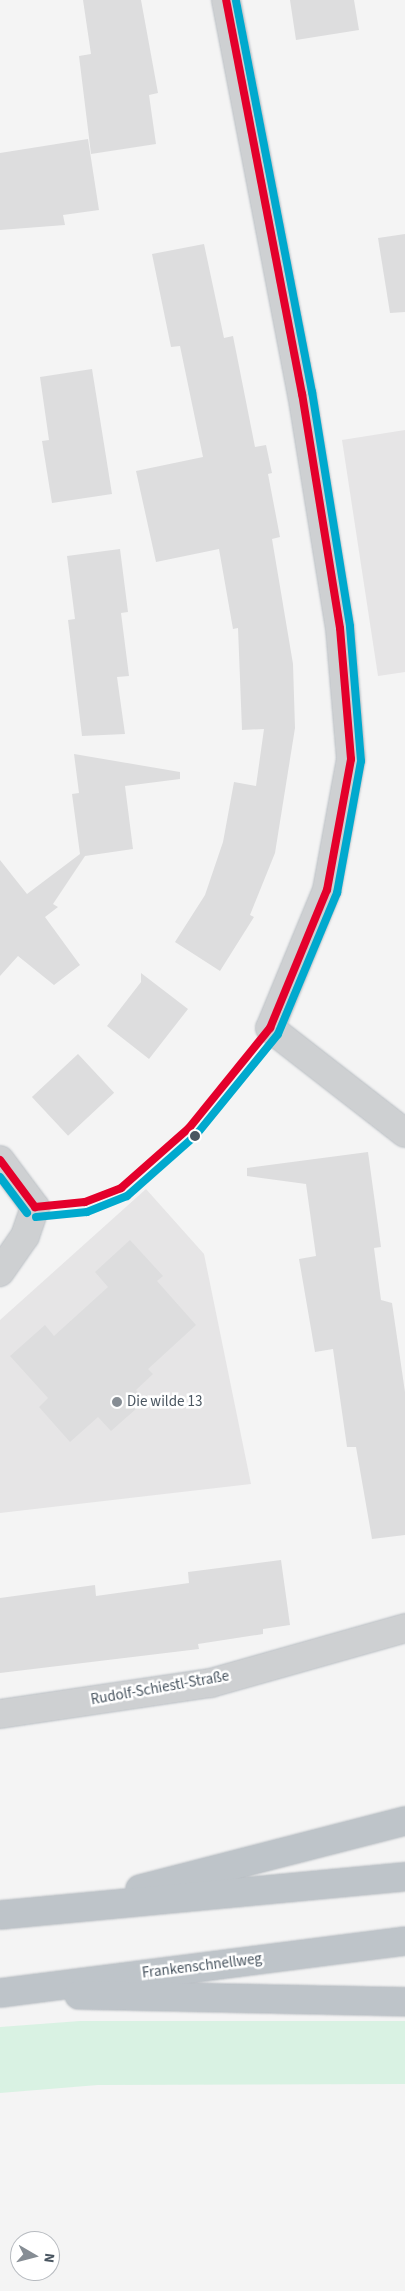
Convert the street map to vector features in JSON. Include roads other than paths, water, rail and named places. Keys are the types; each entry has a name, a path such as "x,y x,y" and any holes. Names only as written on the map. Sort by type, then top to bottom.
{"highway":[{"path":"78,1905 405,1821"},
{"path":"0,1915 78,1905 405,1877"},
{"name":"Frankenschnellweg","path":"0,1993 405,1941"},
{"path":"0,1993 405,2002"}],"street":[{"path":"226,0 304,403 340,628 351,760 327,890 270,1028 405,1133"},
{"path":"0,1160 36,1207 25,1236 0,1272"},
{"name":"Rudolf-Schiestl-Straße","path":"0,1714 210,1683 405,1628"}],"place":[{"name":"Die wilde 13","path":"117,1402"}]}
